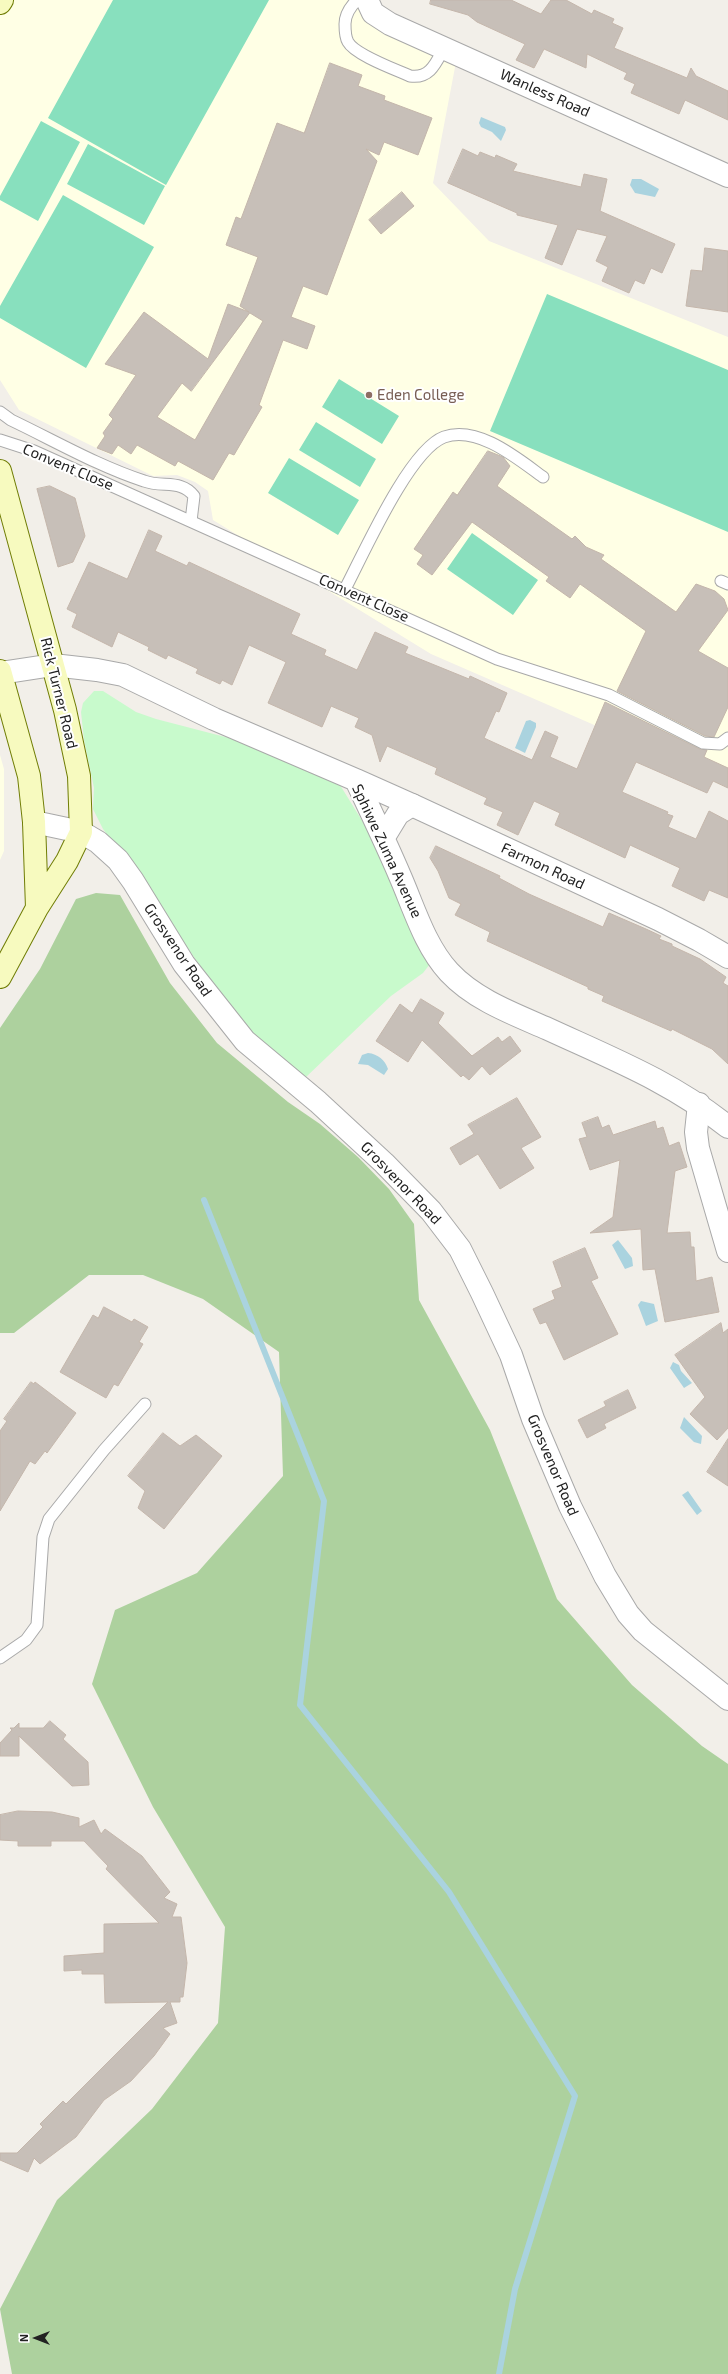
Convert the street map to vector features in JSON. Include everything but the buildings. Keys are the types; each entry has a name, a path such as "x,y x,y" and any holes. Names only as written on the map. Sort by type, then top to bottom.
{"main road":[{"name":"Rick Turner Road","path":"0,471 65,710 79,776 81,832 67,861 37,908 0,977"},
{"path":"0,672 29,776 34,822 37,908"}],"street":[{"name":"Wanless Road","path":"364,1 380,19 728,176"},
{"name":"Sphiwe Zuma Avenue","path":"0,672 53,665 97,670 123,675 214,719 356,780 384,837 432,950 449,972 463,985 485,1000 660,1080 699,1104 728,1127"},
{"name":"Farmon Road","path":"356,780 658,919 699,940 728,958"},
{"path":"384,837 398,814 412,805"},
{"name":"Grosvenor Road","path":"34,822 81,832 98,842 118,860 133,881 184,964 245,1041 318,1102 384,1163 431,1211 460,1249 511,1355 533,1419 570,1506 605,1576 628,1614 643,1631 728,1699"},
{"path":"699,1104 696,1132 698,1148 728,1251"}],"lane":[{"path":"364,1 348,10 345,19 345,33 348,43 359,52 410,76 418,77 426,75 432,70 444,48"},
{"path":"0,412 11,420 128,476 148,483 179,484 188,489 194,496 191,521"},
{"path":"345,589 408,472 426,451 444,437 462,435 488,441 512,454 543,477"},
{"name":"Convent Close","path":"0,440 34,451 345,589 497,659 609,695 703,743 720,744 728,738"},
{"path":"0,1658 26,1640 37,1625 43,1537 49,1519 104,1450 145,1404"}],"shaded area":[{"name":"Eden College","path":"5,0 365,0 456,62 433,183 489,241 728,337 728,781 725,787 592,724 431,654 213,520 208,491 195,482 177,475 153,476 19,410 0,380 0,10"},
{"path":"0,755 4,769 4,851 0,860"}],"green space":[{"path":"113,0 269,0 166,185 48,118"},
{"path":"41,121 80,142 38,221 0,200 0,196"},
{"path":"88,144 165,186 144,225 67,184"},
{"path":"63,195 154,247 86,368 0,318 0,306"},
{"path":"547,294 728,370 728,532 490,431"},
{"path":"339,379 399,416 382,444 322,407"},
{"path":"316,422 376,459 360,487 299,450"},
{"path":"289,458 359,500 338,535 268,493"},
{"path":"472,533 538,580 513,615 447,569"},
{"path":"94,691 103,691 136,712 156,719 233,739 340,785 379,848 409,926 430,964 423,973 391,996 306,1077 261,1042 231,1012 158,904 103,829 93,809 94,788 84,740 81,712 83,703"},
{"path":"96,893 120,895 170,983 217,1043 288,1102 320,1124 358,1157 389,1189 414,1224 419,1300 490,1430 557,1599 632,1685 702,1746 728,1764 728,2374 12,2374 0,2309 57,2200 152,2109 218,2023 225,1927 153,1807 92,1684 115,1610 197,1573 283,1476 279,1352 203,1299 143,1275 89,1275 14,1333 0,1333 0,1028 40,969 76,899"}],"water":[{"path":"481,117 505,127 506,130 501,141 492,132 481,127 479,123"},
{"path":"632,179 641,179 659,189 655,197 635,193 630,185"},
{"path":"530,720 536,723 536,727 525,753 515,748 526,721"},
{"path":"368,1053 378,1056 385,1063 388,1069 384,1075 368,1065 358,1064 362,1055"},
{"path":"618,1240 632,1258 633,1266 625,1269 612,1245"},
{"path":"641,1301 654,1304 658,1321 646,1326 638,1305"},
{"path":"673,1362 679,1365 681,1371 692,1383 684,1388 670,1368"},
{"path":"684,1417 702,1436 701,1444 694,1442 680,1428"},
{"path":"688,1491 702,1511 697,1515 682,1495"}],"waterway":[{"path":"204,1200 324,1501 300,1705 449,1892 575,2096 515,2289 499,2374"}],"place":[{"name":"Eden College","path":"369,395"}]}
